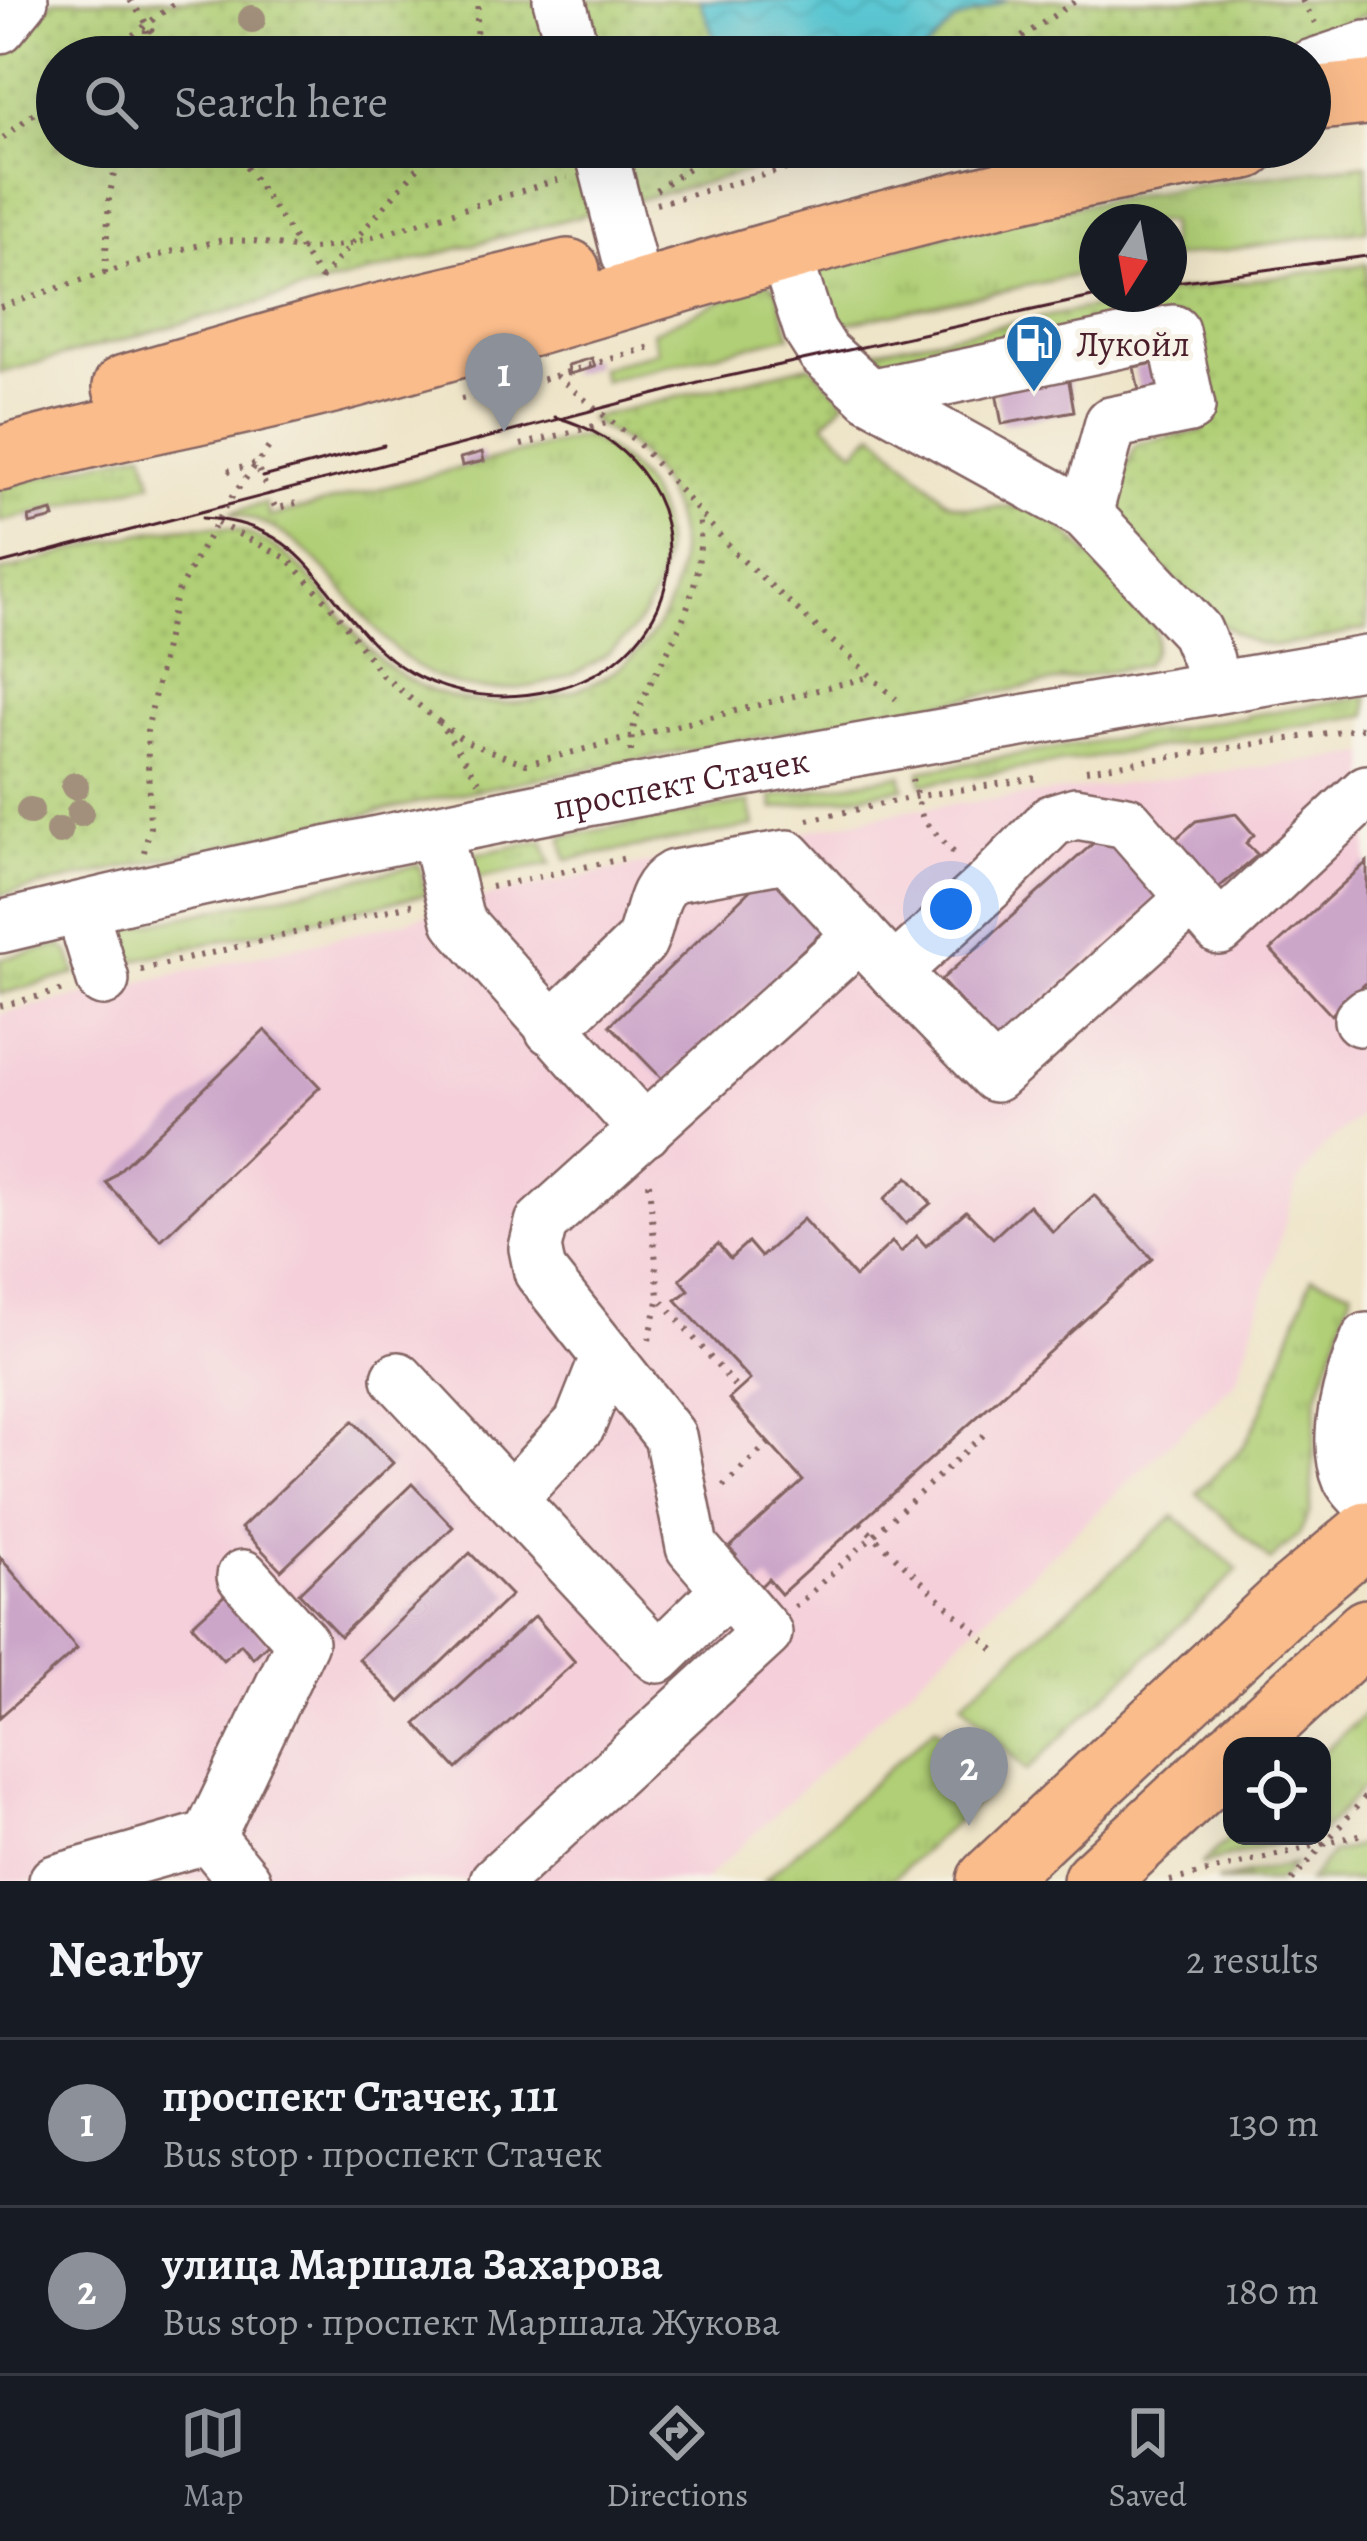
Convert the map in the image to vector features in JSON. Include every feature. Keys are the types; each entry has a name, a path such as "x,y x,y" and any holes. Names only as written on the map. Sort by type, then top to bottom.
{"main road":[{"path":"1331,97 1367,94"},
{"path":"1331,136 1367,133"},
{"path":"0,421 336,326 633,225 759,218 961,168"},
{"path":"0,459 351,376 1016,189 1131,168"},
{"path":"989,1881 1292,1597 1367,1534"},
{"path":"1251,1737 1367,1630"},
{"path":"1095,1881 1223,1762"}],"street":[{"path":"0,26 22,0"},
{"path":"559,0 569,36"},
{"path":"1331,59 1367,47"},
{"path":"607,168 633,225"},
{"path":"790,249 792,274 813,338 870,395 1086,514 1196,631 1213,688"},
{"path":"870,395 1173,332 1189,407 1112,423"},
{"path":"1086,514 1112,423 1097,348"},
{"name":"проспект Стачек","path":"0,927 676,782 1367,662"},
{"path":"894,972 1053,820 1076,813 1103,814 1127,822 1220,929 1367,791"},
{"path":"436,832 451,928 645,1131"},
{"path":"551,1028 640,942 663,882 674,876 787,856 995,1076 1192,899"},
{"path":"81,908 103,980"},
{"path":"496,1881 766,1634 692,1547 670,1436 539,1272 535,1248 542,1223 860,934"},
{"path":"1367,1339 1354,1371 1342,1426 1348,1478 1367,1501"},
{"path":"511,1498 580,1424 607,1357"},
{"path":"398,1378 658,1658 727,1590"},
{"path":"56,1881 208,1837 302,1642 244,1576"},
{"path":"208,1837 245,1881"}],"path":[{"path":"130,0 155,36"},
{"path":"130,36 179,0"},
{"path":"476,36 478,0"},
{"path":"1023,36 1077,0"},
{"path":"146,23 146,36"},
{"path":"3,138 36,112"},
{"path":"105,273 115,168"},
{"path":"248,168 305,250 328,296"},
{"path":"321,279 417,168"},
{"path":"0,307 166,253 223,241 305,250 350,244 568,168"},
{"path":"633,225 693,168"},
{"path":"633,225 804,168"},
{"path":"556,376 638,443 736,554 897,700"},
{"path":"521,445 610,422"},
{"path":"143,854 150,827 147,731 176,595 217,523 274,440"},
{"path":"228,472 256,464"},
{"path":"256,464 275,508 296,502"},
{"path":"631,755 630,736 693,587 700,558 698,512"},
{"path":"217,523 288,559 331,606 382,675 439,722 466,742 526,764 869,676"},
{"path":"439,722 483,786"},
{"path":"911,776 923,820"},
{"path":"645,1131 659,1297 739,1390"},
{"path":"766,1634 989,1430"},
{"path":"747,1463 769,1443"},
{"path":"860,1523 999,1654"},
{"path":"1292,1881 1367,1796"},
{"path":"1170,1881 1367,1833"}],"shaded area":[{"path":"1367,754 1367,1110 1323,1147 1297,1184 1237,1380 704,1881 0,1881 0,1014 391,925 502,893 908,810"}],"green space":[{"path":"53,0 539,0 549,36 36,36 36,168 586,168 597,211 0,373 0,51"},
{"path":"572,0 1367,0 1367,14 1311,36 581,36"},
{"path":"1367,164 1367,230 1187,255 1187,204 1088,204"},
{"path":"618,168 763,168 628,202"},
{"path":"1079,206 1079,275 829,327 814,278 818,267 1013,217"},
{"path":"1367,264 1367,629 1275,645 1247,640 1205,610 1111,513 1134,448 1203,431 1182,317 880,371 855,354 1079,310 1187,312 1187,289"},
{"path":"766,281 776,288 790,336 603,381 600,368 658,351 652,332"},
{"path":"810,365 845,401 824,423 855,451 874,432 947,501 970,507 1027,507 1058,524 1128,590 1151,619 1154,650 1144,665 476,790 0,895 0,572 147,532 205,526 231,529 272,545 289,558 360,639 410,680 468,701 499,704 562,695 609,674 637,652 668,607 678,572 675,518 661,484 639,454 589,418"},
{"path":"584,436 626,464 652,498 663,535 661,574 646,611 620,643 584,669 538,685 480,689 435,677 400,653 311,556 275,529 230,513 265,503 270,517"},
{"path":"144,451 152,483 0,522 0,487"},
{"path":"1367,696 1367,715 922,784 920,771"},
{"path":"901,775 904,788 774,809 772,797"},
{"path":"749,802 754,826 566,860 562,837"},
{"path":"543,841 551,864 466,880 461,857"},
{"path":"419,865 426,894 117,964 112,940 117,931"},
{"path":"61,945 76,974 0,994 0,959"},
{"path":"1312,1277 1352,1290 1317,1398 1310,1512 1299,1534 1271,1561 1197,1493 1244,1446 1263,1409"},
{"path":"1174,1516 1238,1570 1026,1771 962,1702"},
{"path":"1367,1712 1367,1783 1331,1822 1331,1745"},
{"path":"935,1727 993,1788 890,1881 764,1881"},
{"path":"1367,1843 1367,1881 1308,1881 1332,1853"},
{"path":"1223,1844 1272,1845 1201,1864"},
{"path":"1294,1864 1279,1881 1216,1881"}],"water":[{"path":"700,0 1007,0 954,22 940,36 713,36"}],"building":[{"path":"592,358 595,367 570,374 568,365"},
{"path":"1155,363 1161,392 1140,396 1134,367"},
{"name":"Лукойл","path":"1066,364 1074,411 1002,424 993,377"},
{"path":"482,452 484,461 462,466 460,458"},
{"path":"52,511 54,518 30,524 29,517"},
{"path":"1236,814 1254,835 1246,843 1258,855 1216,890 1170,844 1196,821"},
{"path":"1109,829 1165,891 997,1042 941,980"},
{"path":"1367,862 1367,982 1331,1015 1271,950"},
{"path":"769,872 825,929 665,1082 610,1025"},
{"path":"265,1030 320,1087 161,1240 106,1183"},
{"path":"908,1177 931,1203 906,1224 884,1199"},
{"path":"1094,1195 1152,1259 781,1594 768,1579 759,1588 732,1559 736,1555 729,1548 803,1481 729,1399 750,1380 676,1300 689,1290 680,1279 718,1244 730,1258 748,1242 761,1257 803,1219 855,1277 892,1242 901,1252 917,1236 926,1246 966,1211 993,1238 1029,1205 1053,1232"},
{"path":"353,1421 393,1463 281,1570 241,1528"},
{"path":"412,1484 453,1527 340,1636 299,1593"},
{"path":"470,1553 511,1595 400,1702 359,1659"},
{"path":"0,1557 77,1649 0,1717"},
{"path":"226,1594 269,1643 253,1658 241,1644 223,1660 192,1625"},
{"path":"535,1616 575,1662 457,1769 416,1724"}],"tram line":[{"path":"1187,281 1367,256"},
{"path":"0,564 706,381 1079,300"},
{"path":"202,518 235,522 284,544 372,642 412,673 481,695 556,689 606,667 641,635 662,595 669,553 662,510 640,471 605,438 555,417"},
{"path":"263,477 384,445"}],"place":[{"name":"Лукойл","path":"1034,394"},
{"name":"проспект Стачек, 111","path":"504,432"},
{"name":"улица Маршала Захарова","path":"969,1826"}]}
